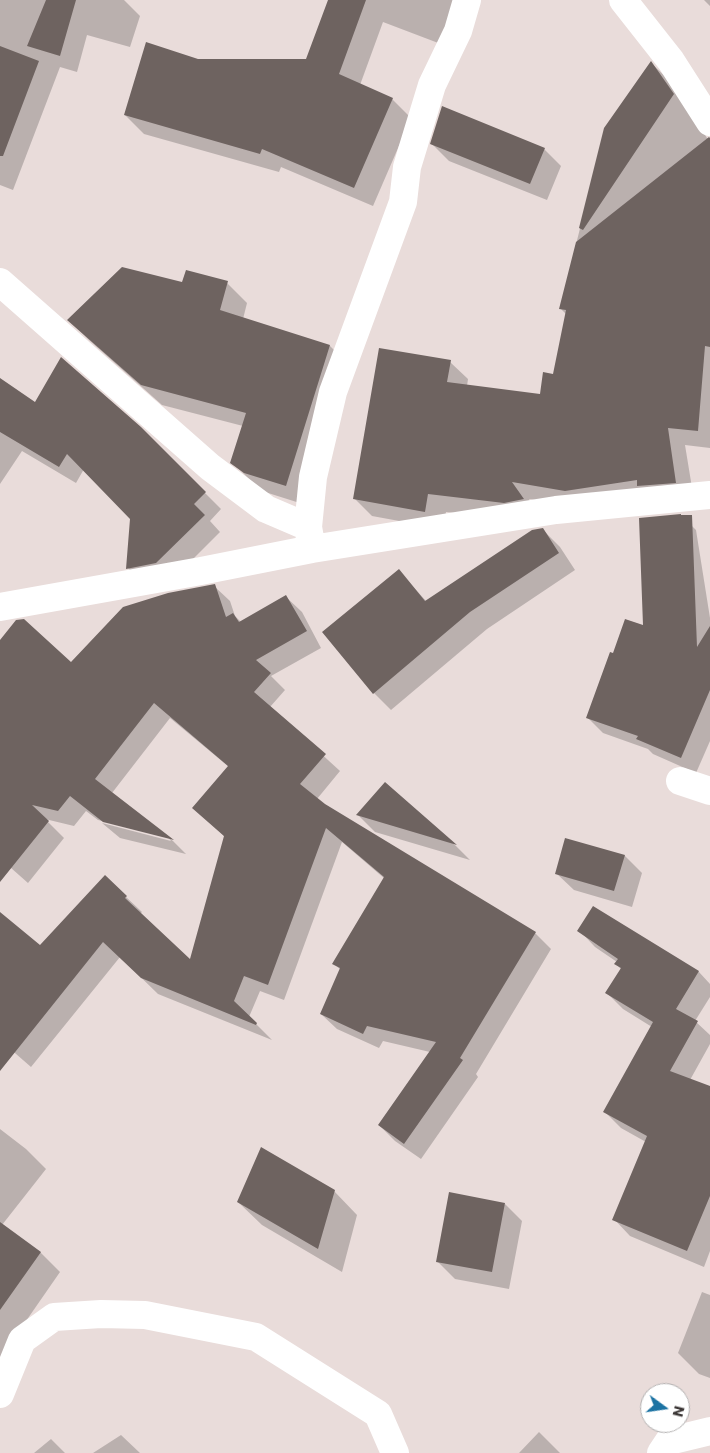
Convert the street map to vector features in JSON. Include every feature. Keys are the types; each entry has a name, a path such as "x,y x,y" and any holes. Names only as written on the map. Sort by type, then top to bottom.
{"street":[{"path":"310,538 313,477 333,392 403,202 408,167 432,85 458,31 467,0"},
{"path":"623,0 671,61 710,122"},
{"path":"0,282 210,467 266,509 310,538"},
{"path":"0,606 201,571 310,538 556,510 710,495"},
{"path":"680,781 710,792"},
{"path":"0,1394 22,1340 54,1317 102,1314 145,1315 256,1336 378,1414 396,1453"},
{"path":"660,1453 669,1441 710,1431"}],"building":[{"path":"46,0 76,0 60,56 27,46"},
{"path":"328,0 366,0 339,74 393,98 354,188 262,149 260,154 124,115 146,42 198,59 306,59"},
{"path":"0,46 39,61 3,156 0,156"},
{"path":"651,61 674,94 583,230 579,228 604,128"},
{"path":"442,106 545,148 530,184 430,144"},
{"path":"709,137 710,347 705,346 698,431 668,428 676,483 637,486 637,480 565,491 512,482 524,499 504,503 428,494 425,512 353,499 379,348 451,360 447,382 540,394 543,372 553,374 566,310 559,309 576,242"},
{"path":"122,267 182,282 186,270 228,281 220,310 330,345 286,486 244,473 230,463 246,413 141,385 67,320"},
{"path":"61,357 141,427 206,492 194,504 205,515 156,563 126,569 130,519 67,454 59,467 0,432 0,378 35,402"},
{"path":"681,514 692,515 697,647 710,626 710,690 681,758 636,739 638,736 586,718 610,652 613,653 625,619 643,625 639,518"},
{"path":"543,528 559,553 470,612 373,694 322,632 399,569 425,601 532,530"},
{"path":"215,584 226,617 233,613 239,622 286,595 307,631 256,660 271,673 254,692 326,754 300,784 325,804 536,932 460,1058 463,1060 404,1144 378,1125 436,1042 367,1026 363,1034 320,1014 340,968 332,964 384,877 326,828 268,985 244,976 234,1001 257,1023 256,1025 141,978 103,942 0,1071 0,912 40,945 105,875 127,896 125,898 190,959 224,836 192,808 228,766 154,703 95,779 174,840 103,822 70,796 58,811 32,805 49,821 0,882 0,640 16,620 24,619 71,662 123,607 168,593"},
{"path":"385,782 457,845 356,815"},
{"path":"565,838 625,855 614,891 555,874"},
{"path":"593,906 699,971 676,1009 698,1021 670,1071 710,1086 710,1196 687,1251 612,1220 647,1136 603,1112 653,1022 605,993 621,968 614,964 618,959 577,931"},
{"path":"261,1147 335,1190 318,1249 237,1202"},
{"path":"449,1192 505,1203 492,1272 436,1262"},
{"path":"0,1222 41,1252 0,1310"}]}
